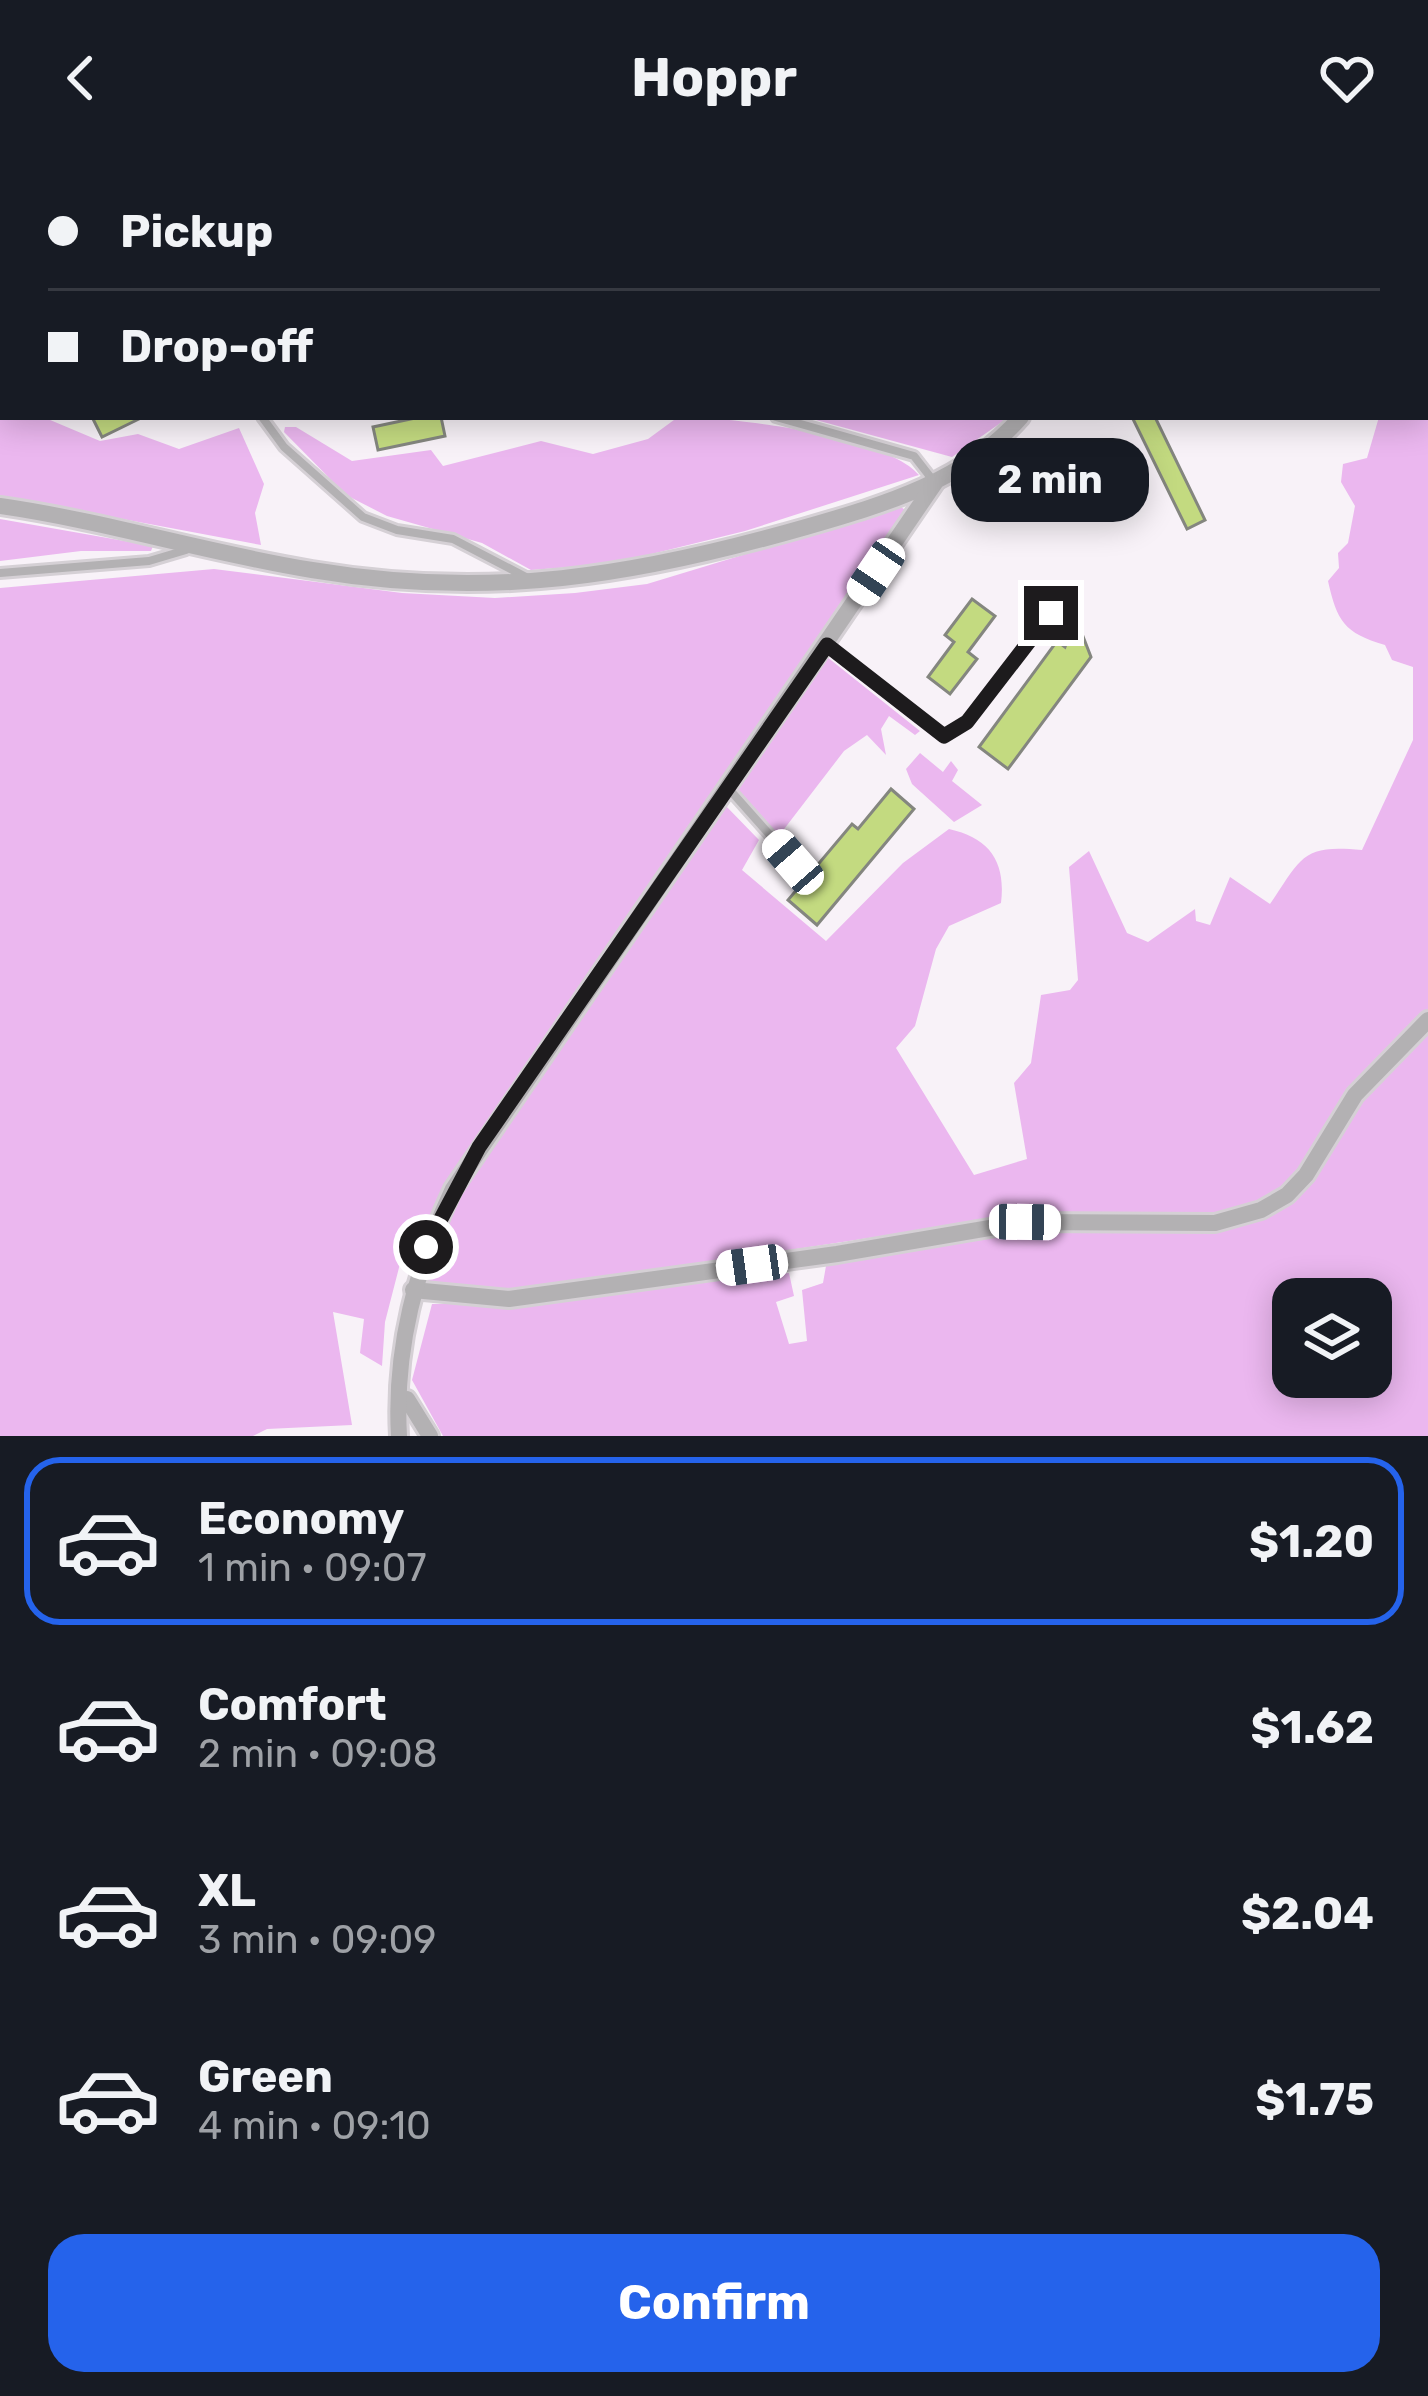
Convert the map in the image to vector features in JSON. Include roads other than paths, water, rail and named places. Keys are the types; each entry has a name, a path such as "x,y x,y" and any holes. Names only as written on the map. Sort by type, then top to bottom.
{"street":[{"path":"0,506 75,517 316,571 446,583 538,584 597,578 716,553 935,483 973,464 1018,420"},
{"path":"399,1436 397,1383 413,1290 426,1247 479,1147 935,483"},
{"path":"413,1290 508,1298 837,1254 1025,1222 1216,1223 1261,1210 1287,1195 1306,1175 1355,1094 1428,1021"},
{"path":"407,1399 430,1436"}],"lane":[{"path":"264,420 284,447 363,517 398,530 453,539 538,584"},
{"path":"787,420 914,456 935,483"},
{"path":"0,573 149,561 193,547"},
{"path":"827,645 944,736 967,722 1051,613"},
{"path":"728,788 793,862"}]}
